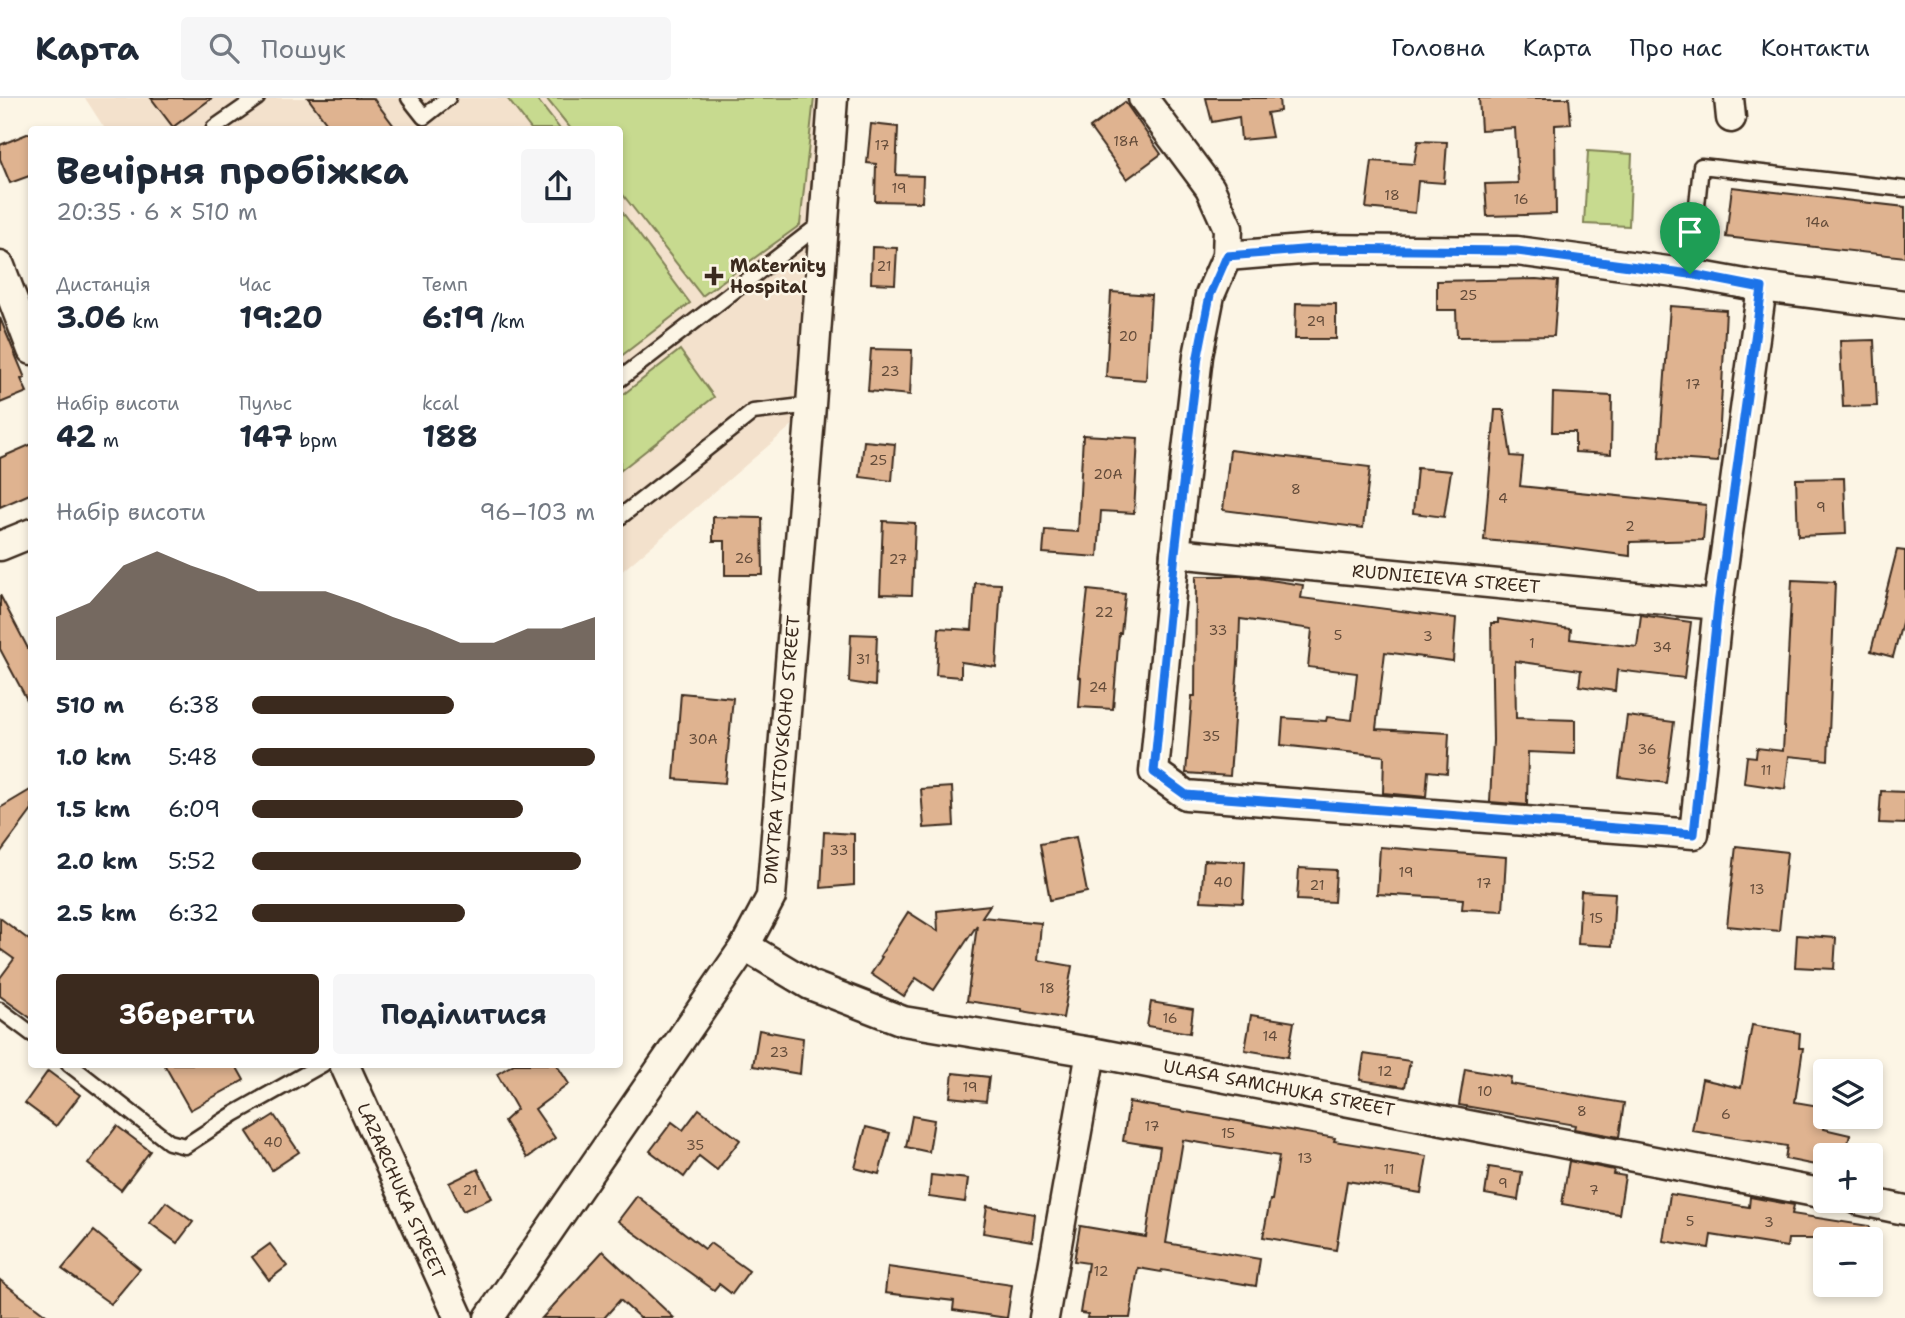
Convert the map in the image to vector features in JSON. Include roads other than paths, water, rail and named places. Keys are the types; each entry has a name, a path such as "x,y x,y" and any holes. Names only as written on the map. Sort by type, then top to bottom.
{"street":[{"name":"DMYTRA VITOVSKOHO STREET","path":"489,1318 746,946 771,897 833,98"},
{"path":"1143,98 1210,188 1228,228 1227,256 1210,295 1198,356 1175,553 1154,772 1186,795 1694,834 1718,605 1762,288"},
{"path":"1227,256 1314,249 1517,251 1690,274 1762,288 1905,305"},
{"path":"0,267 28,340"},
{"path":"0,546 28,535"},
{"name":"RUDNIEIEVA STREET","path":"1175,553 1718,605"},
{"name":"ULASA SAMCHUKA STREET","path":"746,946 810,985 903,1021 1091,1052 1813,1192"},
{"path":"1044,1318 1091,1052"},
{"name":"LAZARCHUKA STREET","path":"346,1068 459,1318"},
{"path":"1883,1205 1905,1210"}],"lane":[{"path":"217,126 257,98"},
{"path":"409,98 424,117 448,98"},
{"path":"1690,274 1701,166 1905,189"},
{"path":"623,377 823,222"},
{"path":"623,511 753,412 811,405"},
{"path":"0,1010 28,1031"},
{"path":"74,1068 169,1142 185,1146 234,1114 316,1068"}],"place":[{"name":"Maternity Hospital","path":"714,276"}]}
